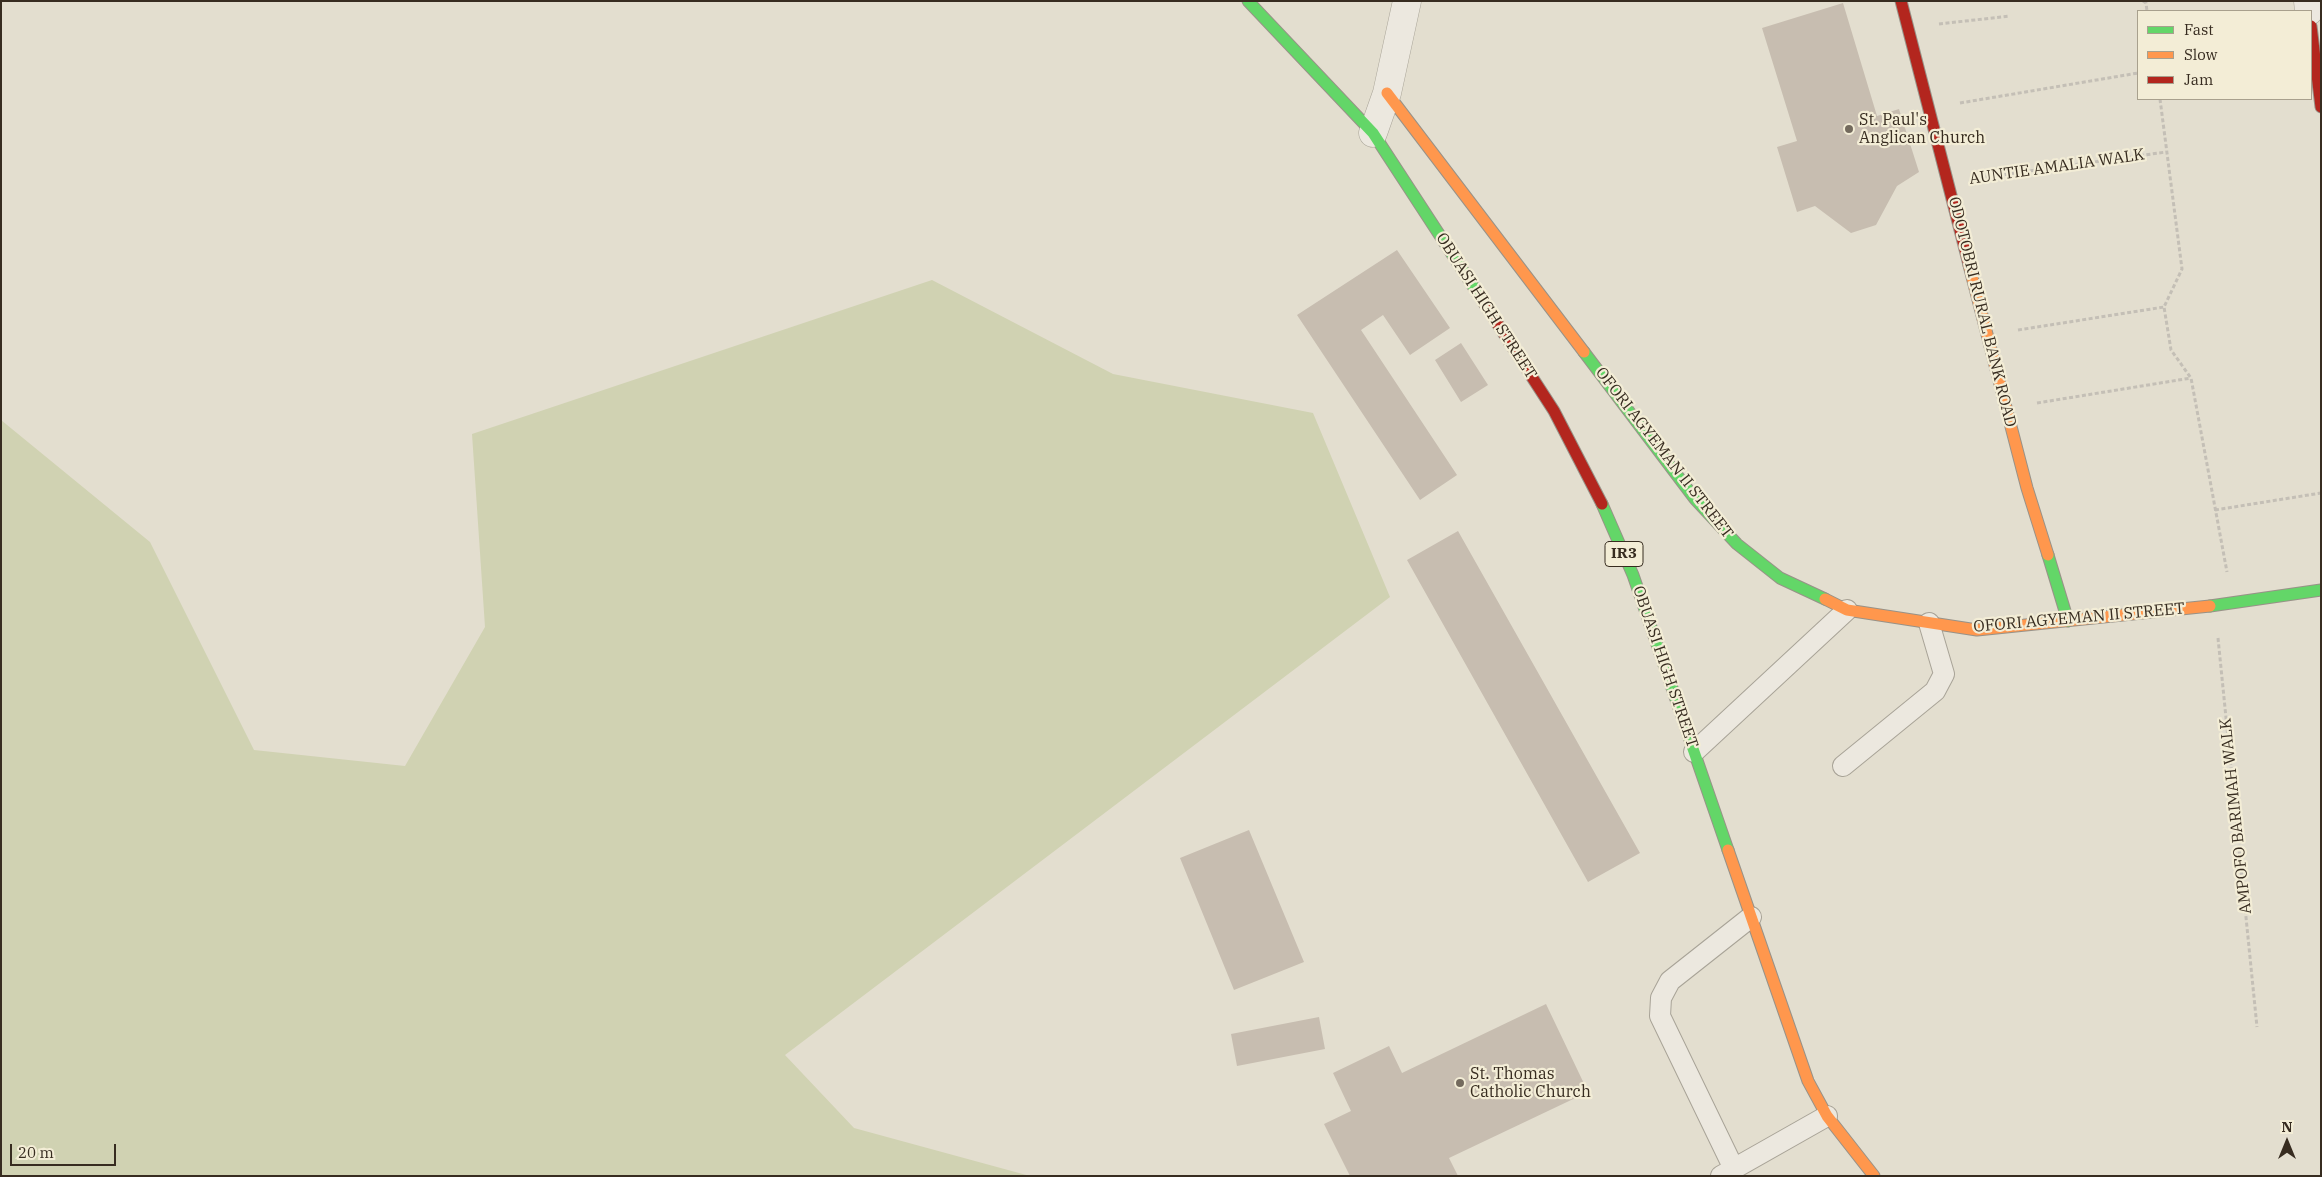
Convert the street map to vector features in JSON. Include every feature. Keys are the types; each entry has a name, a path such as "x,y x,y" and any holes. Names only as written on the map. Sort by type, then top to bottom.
{"street":[{"name":"OBUASI HIGH STREET","path":"1248,1 1373,133 1554,411 1593,484 1633,575 1808,1081 1827,1116 1874,1176"},
{"path":"1373,133 1387,93 1407,1"},
{"name":"ODOTOBRI RURAL BANK ROAD","path":"1902,1 2027,488 2068,621"},
{"path":"2312,34 2321,107"},
{"name":"OFORI AGYEMAN II STREET","path":"1387,93 1701,505 1737,544 1780,578 1847,610 1977,630 2215,605 2321,590"}],"lane":[{"path":"1694,752 1847,610"},
{"path":"1843,766 1935,691 1944,674 1929,622"},
{"path":"1751,917 1670,982 1661,998 1660,1016 1727,1173 1827,1116"}],"path":[{"path":"1908,27 2010,16"},
{"path":"1930,108 2137,73"},
{"path":"2160,100 2182,269 2164,307 2171,350 2191,378 2232,602"},
{"name":"AUNTIE AMALIA WALK","path":"1948,182 2166,152"},
{"path":"1988,335 2164,307"},
{"path":"2006,408 2191,378"},
{"path":"2215,510 2321,493"},
{"name":"AMPOFO BARIMAH WALK","path":"2215,605 2257,1027"}],"green space":[{"path":"932,280 1113,374 1313,413 1390,597 785,1055 854,1128 1030,1176 1,1176 1,420 150,542 254,750 405,766 485,627 472,434"}],"building":[{"name":"St. Paul's Anglican Church","path":"1843,3 1877,116 1899,109 1919,172 1897,186 1876,225 1851,233 1815,206 1797,212 1777,147 1797,141 1762,28"},
{"path":"1397,250 1450,328 1410,355 1383,315 1361,330 1457,475 1420,500 1297,315"},
{"path":"1461,343 1488,385 1461,402 1435,360"},
{"path":"1458,531 1640,853 1588,882 1407,560"},
{"path":"1249,830 1304,962 1234,990 1180,858"},
{"name":"St. Thomas Catholic Church","path":"1546,1004 1588,1092 1449,1158 1458,1176 1350,1176 1324,1124 1351,1111 1333,1073 1389,1046 1402,1073"},
{"path":"1319,1017 1325,1049 1237,1066 1231,1034"}],"traffic: fast":[{"path":"1248,1 1373,133 1484,303"},
{"path":"1584,352 1695,499 1737,544 1780,578 1825,599"},
{"path":"1602,504 1633,575 1728,850"},
{"path":"2048,555 2068,621"},
{"path":"2210,606 2321,590"}],"traffic: slow":[{"path":"1387,93 1584,352"},
{"path":"1969,265 2027,488 2048,555"},
{"path":"1825,599 1847,610 1977,630 2210,606"},
{"path":"1728,850 1808,1081 1827,1116 1874,1176"}],"traffic: jam":[{"path":"1901,1 1969,265"},
{"path":"2312,34 2321,107"},
{"path":"1484,303 1554,411 1602,504"}],"place":[{"name":"St. Paul's Anglican Church","path":"1849,129"},
{"name":"St. Thomas Catholic Church","path":"1460,1083"}]}
